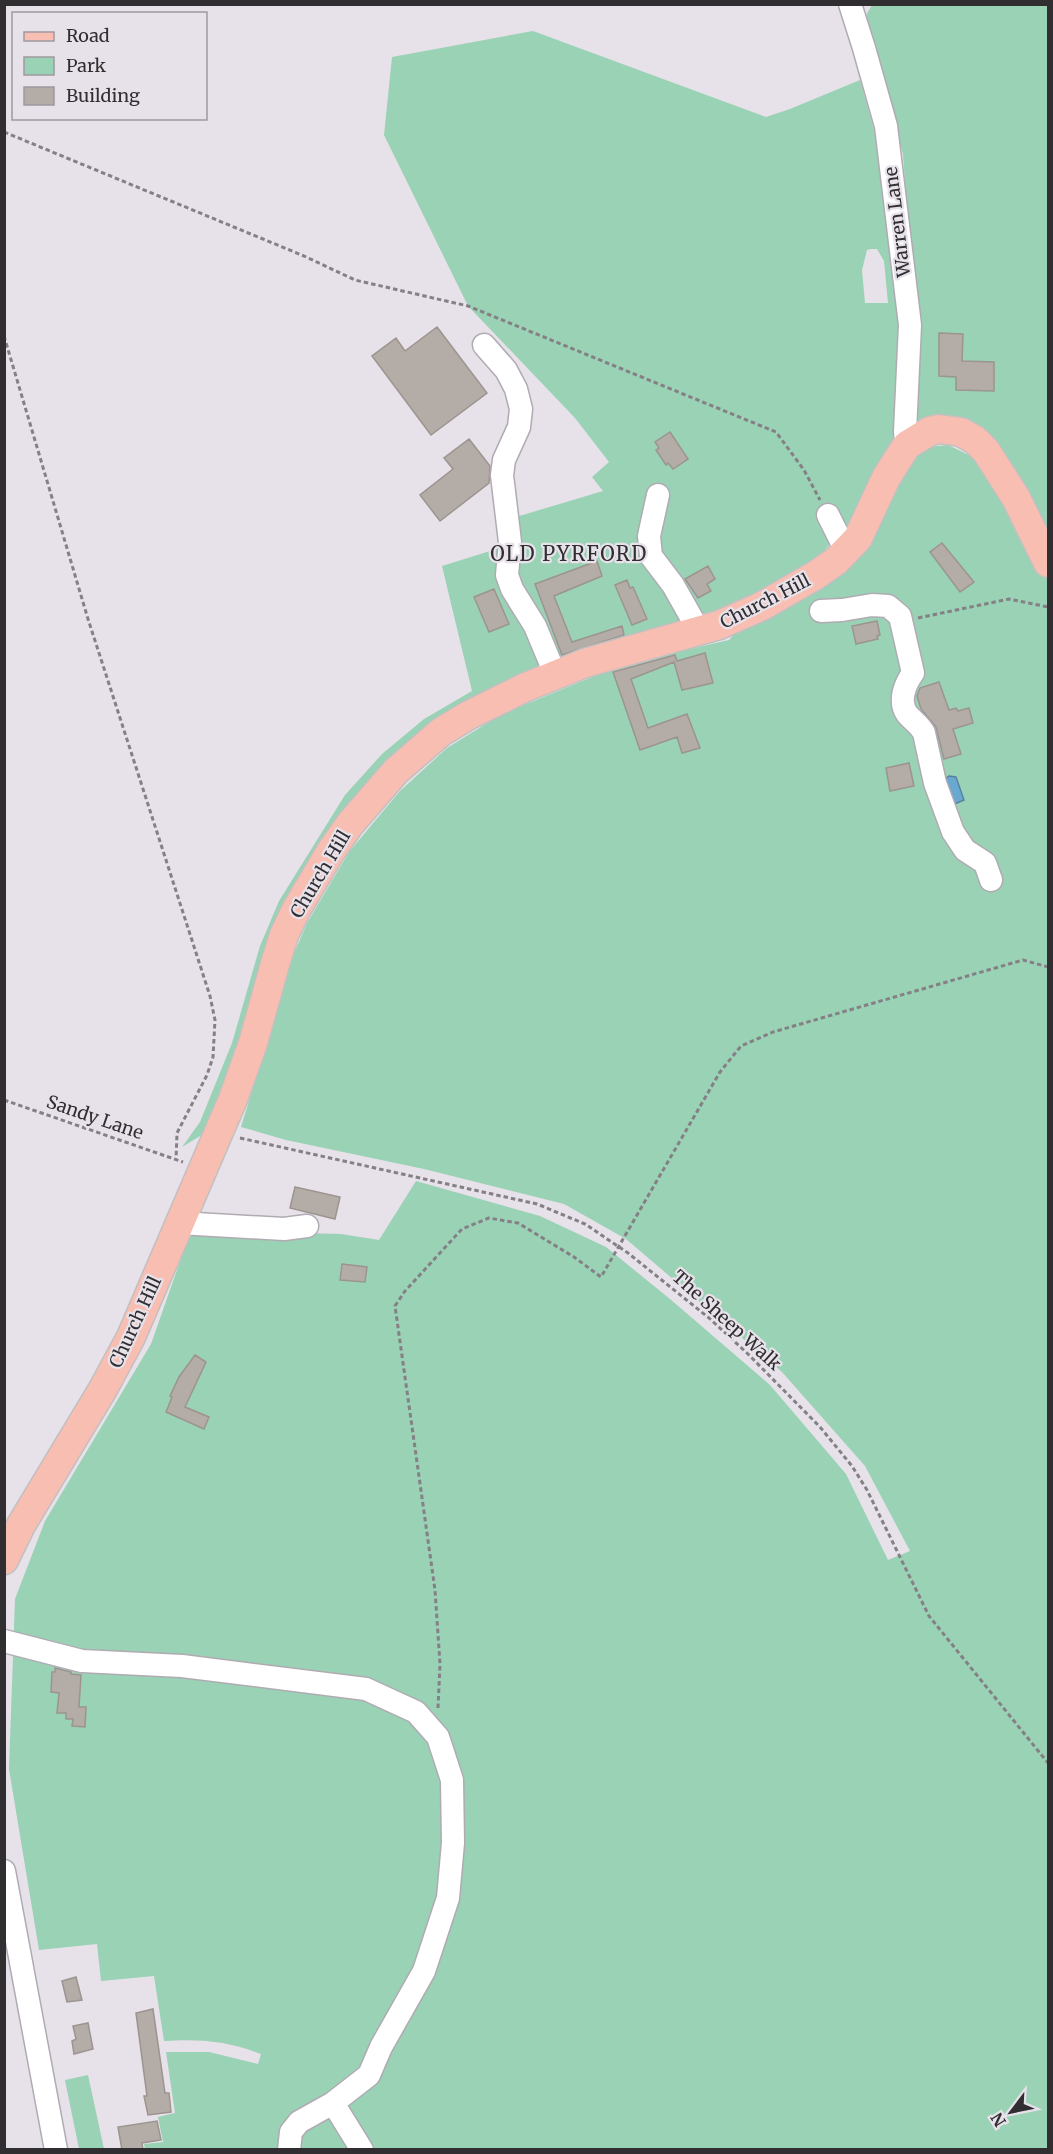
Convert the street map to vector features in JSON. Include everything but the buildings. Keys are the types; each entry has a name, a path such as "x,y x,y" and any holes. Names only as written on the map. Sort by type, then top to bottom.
{"main road":[{"path":"907,446 917,438 939,429 961,432 975,440 986,451 1016,498 1048,563"},
{"name":"Church Hill","path":"4,1560 21,1525 103,1389 131,1336 233,1099 253,1043 274,964 285,935 296,910 350,824 396,771 441,732 492,703 585,663 699,631 739,617 816,575 836,561 858,538 886,478 907,446"}],"street":[{"name":"Warren Lane","path":"850,4 886,126 910,325 905,432 907,446"},
{"path":"484,345 506,370 516,389 520,409 519,427 504,460 502,475 510,542 507,575 512,590 535,626 555,674"},
{"path":"658,495 649,536 651,556 669,579 699,631"},
{"path":"828,515 845,549"},
{"path":"821,611 880,605 894,610 902,621 913,673 903,694 902,704 906,713 924,733 935,783 953,832 965,850 985,863 991,880"},
{"path":"179,1223 284,1229 307,1226"},
{"path":"4,1641 82,1660 182,1666 366,1689 416,1712 438,1737 452,1780 453,1843 448,1899 424,1971 381,2047 369,2075 333,2103 300,2122 291,2132 289,2150"},
{"path":"4,1871 56,2150"},
{"path":"333,2103 362,2150"}],"path":[{"path":"4,132 304,256 354,280 468,306 776,432 804,470 828,515"},
{"name":"Sandy Lane","path":"4,336 88,619 210,996 214,1020 213,1057 207,1075 177,1133 176,1160 4,1100"},
{"path":"902,621 1009,599 1048,607"},
{"path":"438,1737 440,1664 435,1590 395,1306 405,1291 462,1229 489,1218 518,1223 574,1257 601,1277 720,1072 741,1046 772,1032 1023,960 1048,967"},
{"name":"The Sheep Walk","path":"219,1130 275,1147 537,1204 585,1224 607,1238 709,1318 820,1427 852,1466 867,1490 929,1616 1048,1764"}],"green space":[{"path":"872,5 1048,5 1048,542 989,446 917,433 915,321 903,154 863,20"},
{"path":"533,31 766,117 860,80 876,137 893,239 903,335 895,436 852,531 832,541 813,566 765,594 672,629 538,673 351,818 215,1127 182,1147 200,1122 232,1043 260,946 279,901 345,795 382,754 424,719 472,691 442,566 516,543 516,517 603,491 592,477 609,462 575,418 468,306 384,135 392,57","holes":["877,249 884,261 888,303 865,303 862,270 867,250"]},
{"path":"948,445 969,455 982,466 1048,575 1048,2149 145,2149 144,2144 163,2142 158,2117 175,2113 166,2052 209,2052 258,2064 261,2054 237,2046 214,2042 164,2041 154,1976 101,1981 97,1944 39,1950 9,1769 15,1599 45,1521 151,1344 191,1230 341,1234 379,1240 416,1181 540,1216 606,1247 770,1385 846,1474 888,1560 910,1551 865,1466 782,1372 626,1239 564,1204 424,1169 286,1140 241,1127 292,958 307,923 349,852 400,791 447,748 502,714 592,677 650,658 729,640 745,621 808,590 909,459 928,447","holes":["341,1265 367,1267 365,1282 340,1280"]},
{"path":"88,2075 104,2149 79,2149 65,2080"}],"water":[{"path":"949,776 956,777 964,800 952,805 942,781"}],"district":[{"name":"OLD PYRFORD","path":"569,553"}]}
